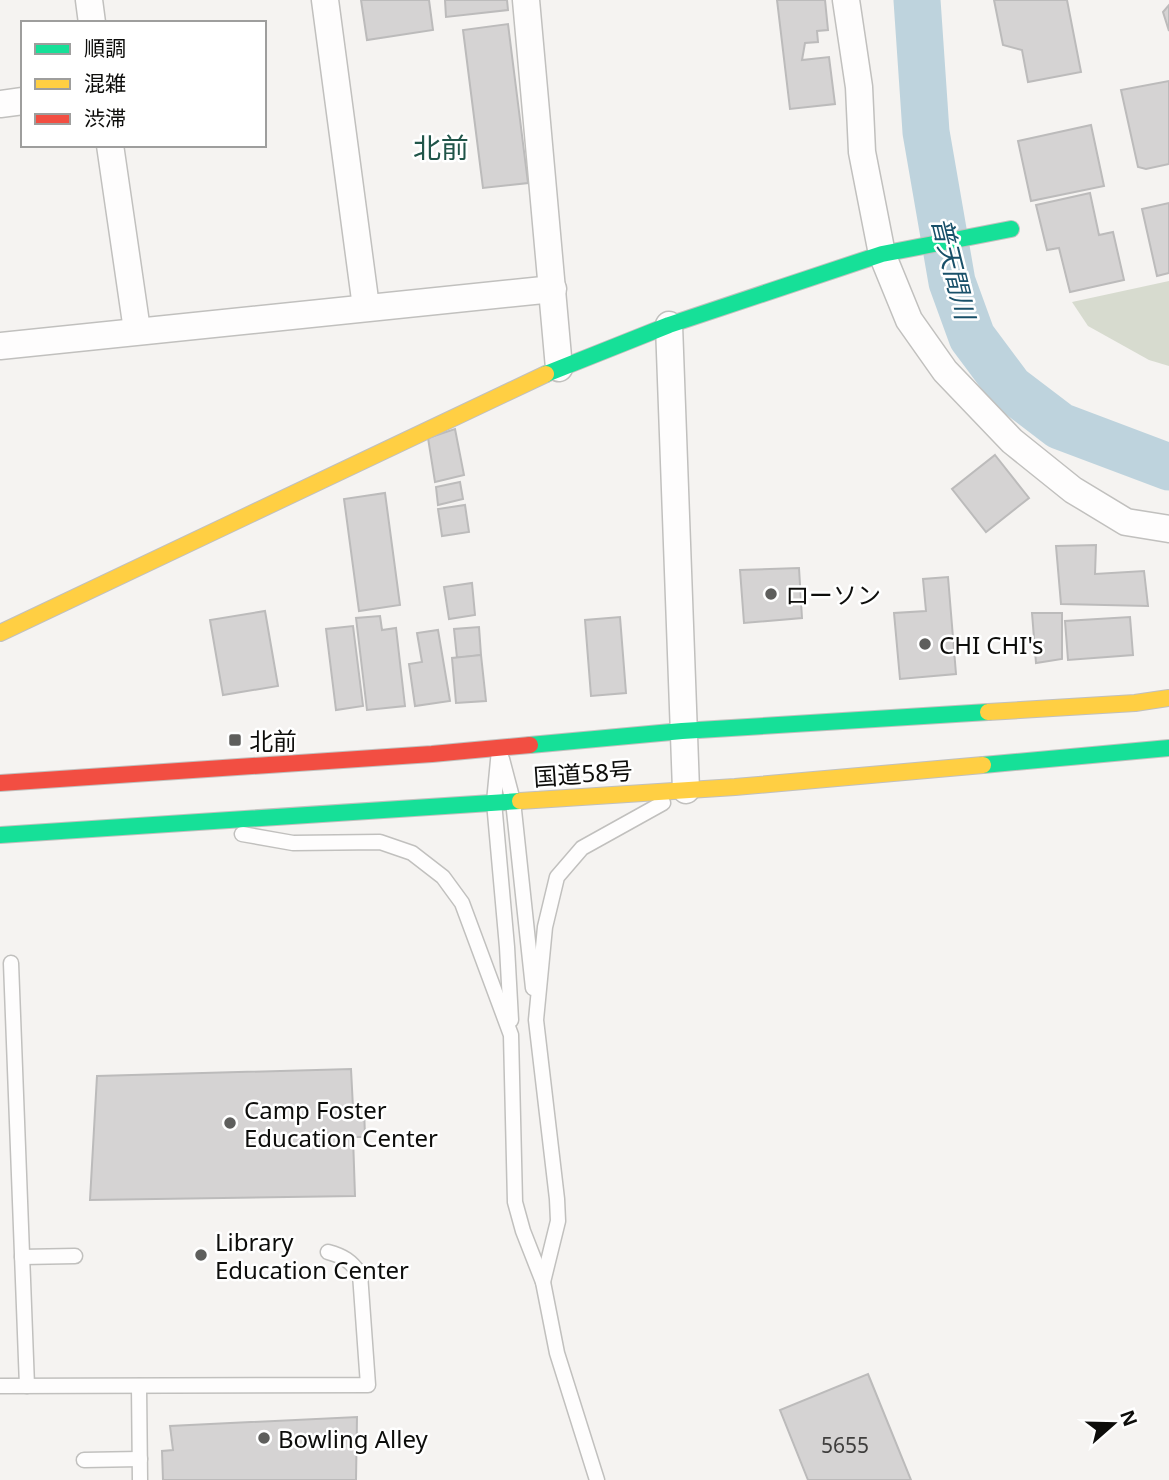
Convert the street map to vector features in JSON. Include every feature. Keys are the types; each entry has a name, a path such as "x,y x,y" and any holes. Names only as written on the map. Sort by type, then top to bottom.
{"main road":[{"path":"0,633 559,368 668,325 893,252 1012,229"},
{"name":"国道58号","path":"0,783 682,731 1135,703 1169,698"},
{"name":"国道58号","path":"0,835 685,790 1169,748"}],"street":[{"path":"89,0 92,21"},
{"path":"325,0 366,307"},
{"path":"526,0 559,368"},
{"path":"846,0 859,87 862,152 893,252 909,320 945,371 1012,442 1073,490 1126,522 1169,529"},
{"path":"0,104 21,101"},
{"path":"110,147 137,330"},
{"path":"0,346 553,289"},
{"path":"668,325 685,790"}],"lane":[{"path":"499,747 513,801 557,1199 558,1221 543,1282"},
{"path":"499,747 494,802 507,947 515,1202 543,1282 557,1353 597,1480"},
{"path":"536,1020 545,927 557,877 582,848 685,790"},
{"path":"187,824 293,843 380,842 412,853 443,877 462,903 511,1035"},
{"path":"11,963 27,1386"},
{"path":"0,1386 368,1385 360,1274 343,1256 328,1252"},
{"path":"22,1257 75,1256"},
{"path":"139,1386 140,1480"},
{"path":"84,1460 140,1459"}],"shaded area":[{"path":"1169,281 1169,366 1149,360 1088,326 1072,302"}],"building":[{"path":"361,0 429,0 433,30 367,40"},
{"path":"445,0 507,0 508,10 446,17"},
{"path":"777,0 825,0 828,30 817,31 818,42 805,43 802,60 829,57 835,104 790,109"},
{"path":"994,0 1067,0 1081,72 1028,82 1022,50 1003,45"},
{"path":"1169,5 1169,31 1163,12"},
{"path":"508,24 528,183 483,188 463,30"},
{"path":"1169,81 1169,164 1146,169 1138,167 1121,90"},
{"path":"1091,125 1104,186 1031,201 1018,141"},
{"path":"1090,193 1099,235 1113,232 1124,280 1070,292 1059,248 1047,250 1036,205"},
{"path":"1169,203 1169,273 1157,276 1142,209"},
{"path":"455,429 464,475 435,482 428,438"},
{"path":"995,455 1029,498 986,532 952,489"},
{"path":"460,482 463,499 438,505 436,487"},
{"path":"385,493 400,605 359,611 344,499"},
{"path":"465,505 469,532 442,536 438,509"},
{"path":"1096,545 1095,574 1144,571 1148,606 1061,604 1056,546"},
{"name":"ローソン","path":"799,568 802,618 744,623 740,570"},
{"name":"CHI CHI's","path":"948,577 956,674 900,679 894,613 926,611 923,579"},
{"path":"472,583 475,615 449,619 444,587"},
{"path":"265,611 278,686 223,695 210,620"},
{"path":"1032,613 1062,613 1062,659 1036,663"},
{"path":"380,616 382,630 396,628 405,706 367,710 356,618"},
{"path":"620,617 626,693 591,696 585,620"},
{"path":"1130,617 1133,655 1068,660 1065,621"},
{"path":"353,626 363,706 336,710 326,629"},
{"path":"479,627 481,655 457,658 454,629"},
{"path":"438,630 450,701 415,706 409,664 422,662 417,633"},
{"path":"481,655 486,701 456,703 452,658"},
{"name":"Camp Foster Education Center","path":"351,1069 353,1108 364,1107 365,1137 353,1137 355,1196 90,1200 97,1076"},
{"path":"868,1374 911,1480 808,1480 780,1410"},
{"name":"Bowling Alley","path":"357,1417 356,1480 163,1480 162,1451 173,1450 170,1426"}],"waterway":[{"name":"普天間川","path":"917,0 926,132 952,282 972,337 1010,388 1060,426 1169,467"}],"traffic: fast":[{"path":"546,374 669,325 882,254 1011,229"},
{"path":"530,745 682,731 988,712"},
{"path":"983,765 1169,748"},
{"path":"0,835 520,801"}],"traffic: slow":[{"path":"0,633 546,374"},
{"path":"988,712 1135,703 1169,698"},
{"path":"520,801 735,787 983,765"}],"traffic: jam":[{"path":"0,783 530,745"}],"place":[{"name":"ローソン","path":"771,594"},
{"name":"CHI CHI's","path":"925,644"},
{"name":"北前","path":"235,740"},
{"name":"Camp Foster Education Center","path":"230,1123"},
{"name":"Library Education Center","path":"201,1255"},
{"name":"Bowling Alley","path":"264,1438"}],"district":[{"name":"北前","path":"441,147"}]}
